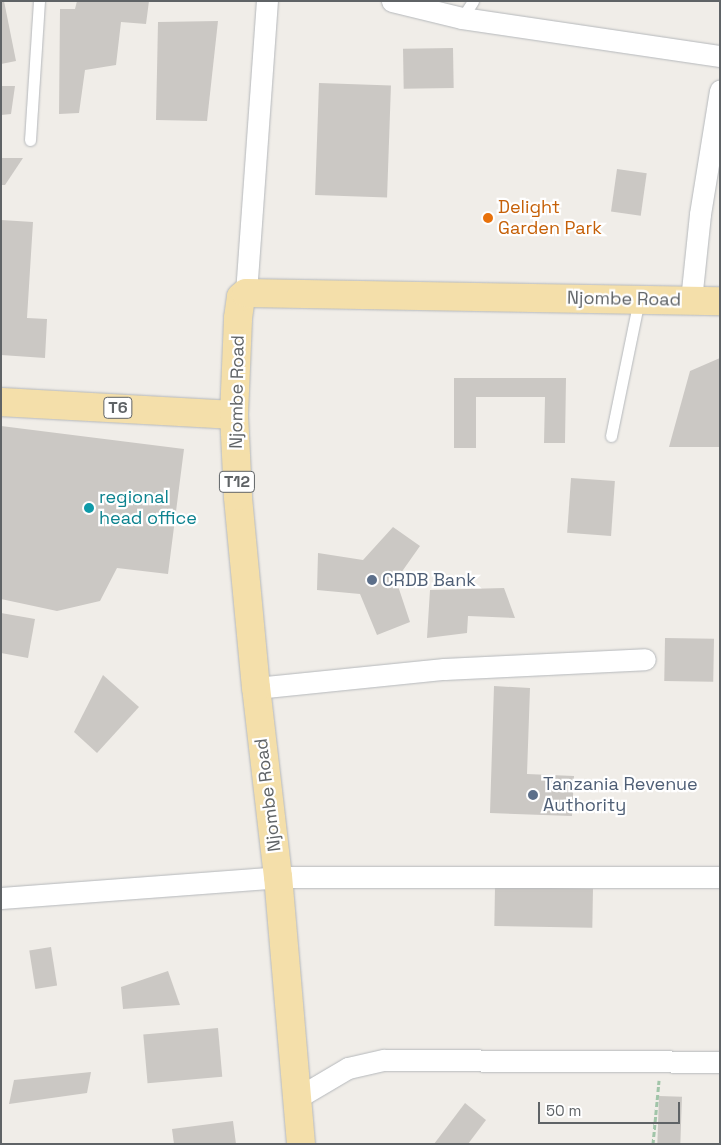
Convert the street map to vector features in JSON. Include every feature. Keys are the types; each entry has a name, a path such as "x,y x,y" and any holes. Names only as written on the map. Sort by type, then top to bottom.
{"highway":[{"name":"Njombe Road","path":"301,1144 278,877 256,688 238,496 234,415 238,310 241,297 246,293 720,301"},
{"name":"T6","path":"1,402 234,415"}],"street":[{"path":"246,293 266,1"},
{"path":"392,1 467,10 720,56"},
{"path":"691,300 700,214 720,91"},
{"path":"256,688 444,669 645,659"},
{"path":"1,898 278,877 720,877"},
{"path":"298,1098 348,1068 384,1060 720,1062"}],"lane":[{"path":"30,140 39,1"},
{"path":"611,436 639,299"}],"path":[{"path":"653,1144 661,1062"}],"building":[{"path":"1,1 4,1 16,61 1,64"},
{"path":"77,1 149,1 146,24 121,22 116,65 85,70 79,113 59,114 60,9 75,9"},
{"path":"218,21 207,121 156,120 158,22"},
{"path":"453,48 454,88 404,89 403,49"},
{"path":"319,83 391,86 387,197 315,195"},
{"path":"1,86 15,86 11,114 1,115"},
{"path":"1,158 23,158 5,185 1,185"},
{"path":"617,169 647,173 641,216 611,212"},
{"path":"1,220 33,222 27,318 47,319 45,358 1,355"},
{"path":"720,358 720,447 669,447 690,371"},
{"path":"454,378 566,378 565,443 544,443 545,397 476,397 476,448 454,448"},
{"name":"regional head office","path":"1,426 184,449 168,574 117,568 100,601 57,611 1,599"},
{"path":"571,478 615,481 611,536 567,533"},
{"path":"393,527 420,546 396,580 410,622 377,635 360,594 317,590 318,553 363,560"},
{"path":"504,588 515,618 468,616 467,633 427,638 430,590"},
{"path":"1,613 35,619 28,658 1,653"},
{"path":"665,638 714,639 713,682 664,681"},
{"path":"103,675 139,707 97,753 74,732"},
{"path":"494,686 530,688 527,774 574,776 572,816 490,813"},
{"path":"495,887 593,889 592,928 494,926"},
{"path":"51,947 57,986 35,989 29,950"},
{"path":"168,971 180,1005 123,1009 121,987"},
{"path":"218,1028 222,1077 148,1083 143,1035"},
{"path":"91,1072 87,1093 9,1104 14,1080"},
{"path":"659,1096 682,1097 680,1144 657,1144"},
{"path":"465,1103 486,1120 468,1144 434,1144"},
{"path":"233,1121 236,1144 174,1144 172,1129"}],"place":[{"name":"Delight Garden Park","path":"488,218"},
{"name":"regional head office","path":"89,508"},
{"name":"CRDB Bank","path":"372,580"},
{"name":"Tanzania Revenue Authority","path":"533,795"}]}
